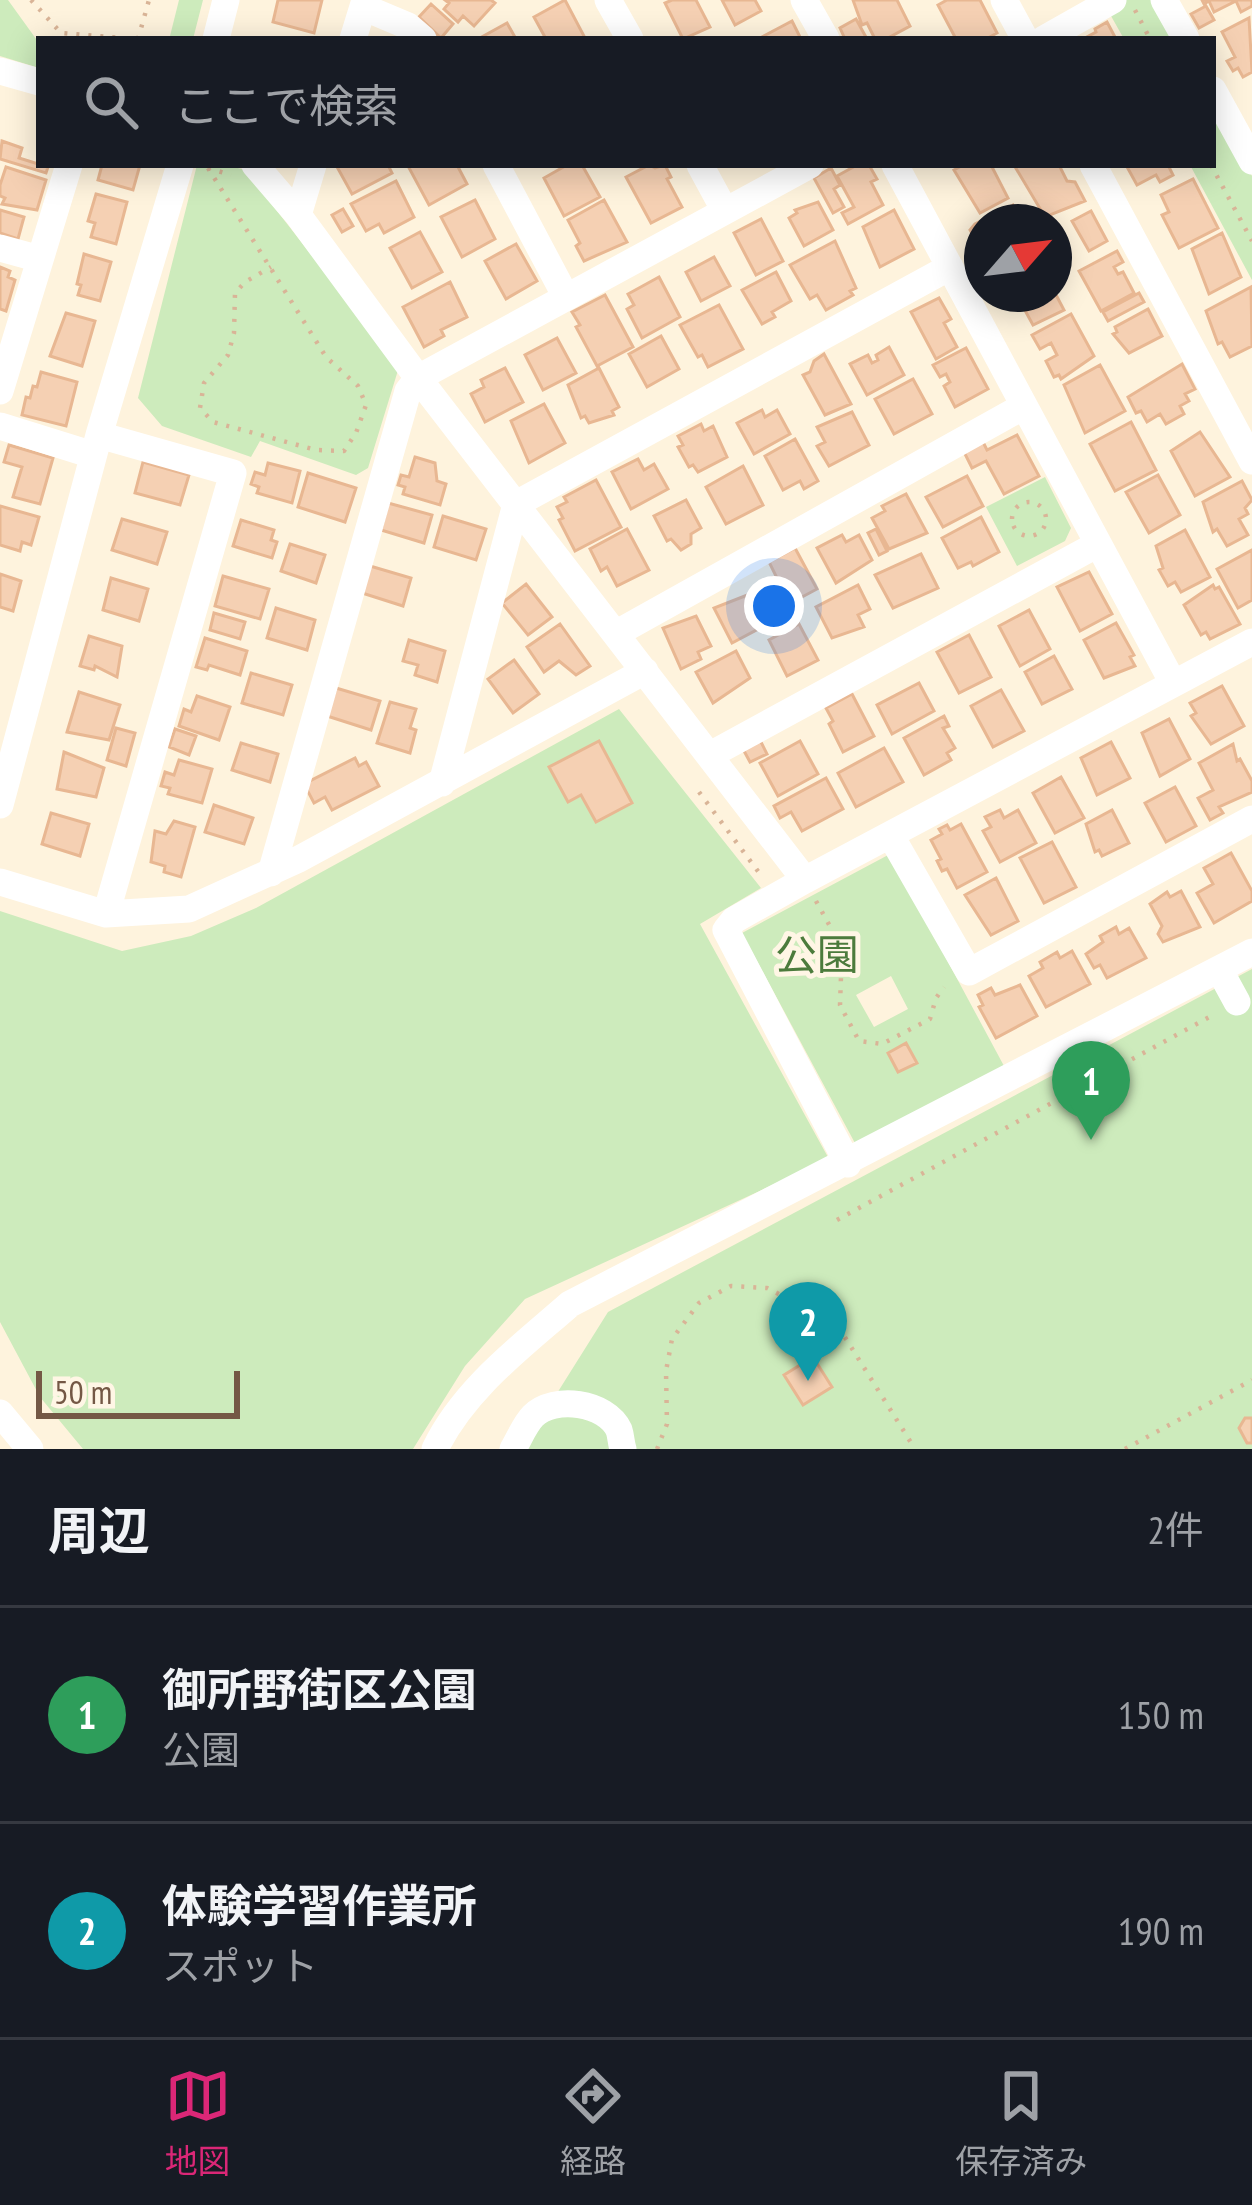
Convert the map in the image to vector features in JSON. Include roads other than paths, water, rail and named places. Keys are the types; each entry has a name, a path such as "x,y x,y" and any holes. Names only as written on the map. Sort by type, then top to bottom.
{"street":[{"path":"217,36 226,0"},
{"path":"608,0 628,36"},
{"path":"805,0 824,36"},
{"path":"1004,0 1023,36"},
{"path":"1049,36 1113,0"},
{"path":"1164,0 1184,36"},
{"path":"354,36 364,4 420,36"},
{"path":"0,71 36,81"},
{"path":"1216,95 1252,161"},
{"path":"0,391 68,168"},
{"path":"0,805 96,445 193,168"},
{"path":"258,168 805,880"},
{"path":"298,215 312,168"},
{"path":"498,168 566,297"},
{"path":"702,168 725,211"},
{"path":"272,873 407,394 418,378 804,168"},
{"path":"898,168 1173,683"},
{"path":"1095,168 1252,461"},
{"path":"0,248 40,259"},
{"path":"442,783 516,504 950,267"},
{"path":"616,633 1024,406"},
{"path":"0,426 233,473 106,914"},
{"path":"710,755 1098,544"},
{"path":"848,1164 726,929 805,880 1252,642"},
{"path":"0,882 106,914 189,909 272,873 645,671"},
{"path":"891,836 968,972 1252,819"},
{"path":"435,1449 491,1373 570,1304 1252,952"},
{"path":"1219,969 1237,1002"},
{"path":"513,1449 534,1414 559,1403 605,1414 618,1427 622,1449"},
{"path":"0,1413 30,1449"}],"place":[{"name":"御所野街区公園","path":"1091,1140"},
{"name":"体験学習作業所","path":"808,1381"}],"park label":[{"name":"公園","path":"817,955"}]}
